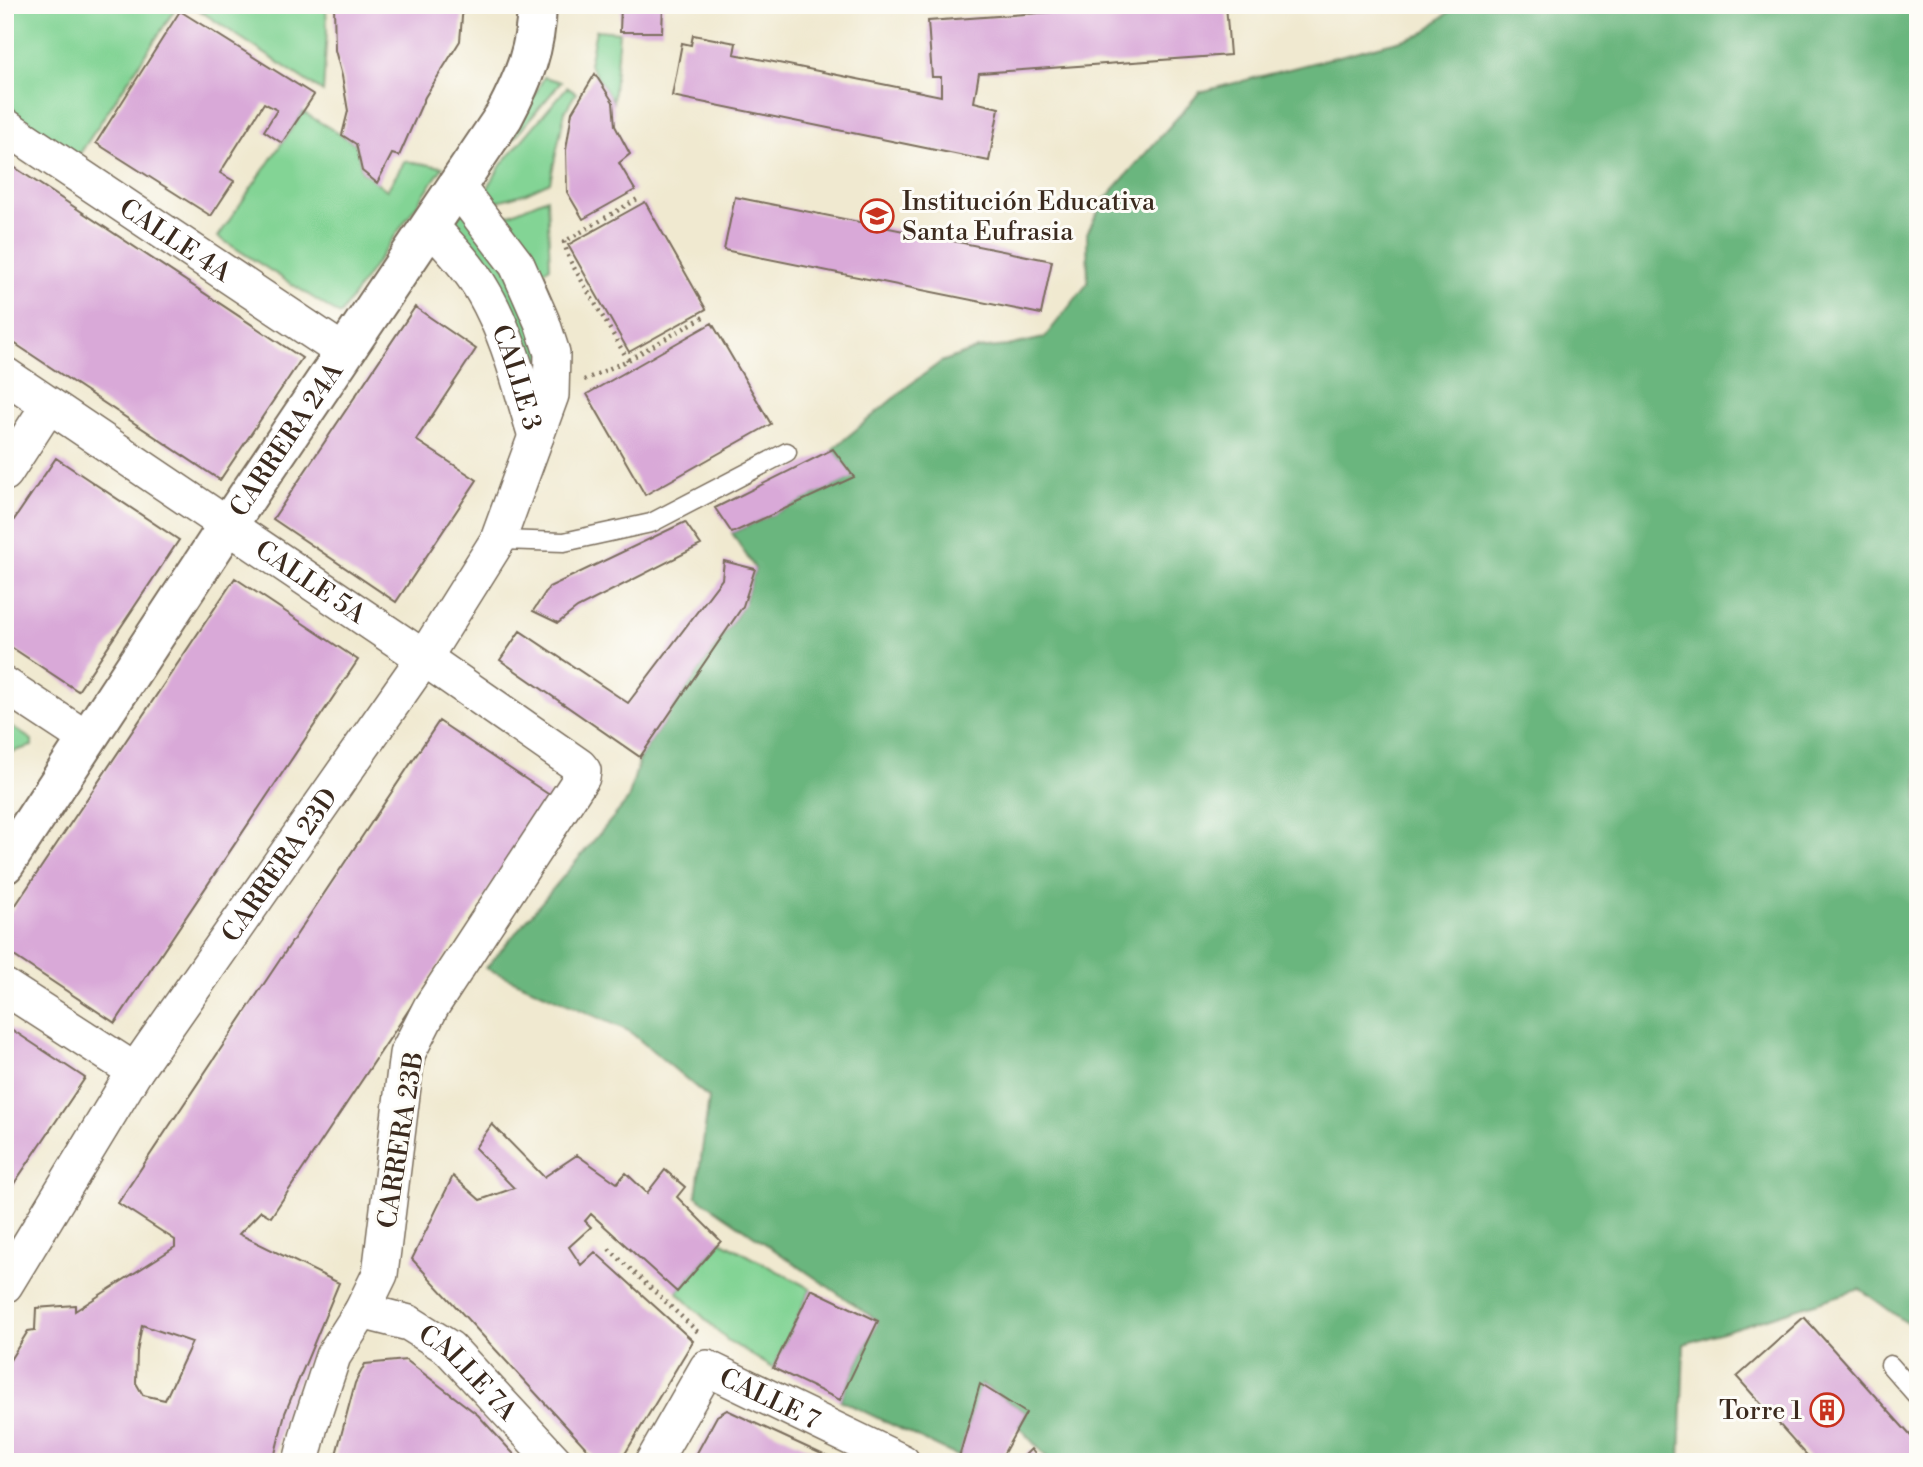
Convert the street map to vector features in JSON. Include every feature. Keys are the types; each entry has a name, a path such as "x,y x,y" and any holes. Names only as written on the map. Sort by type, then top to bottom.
{"street":[{"name":"CARRERA 24A","path":"5,863 228,525 504,116 522,82 536,34 537,5"},
{"name":"CALLE 4A","path":"5,126 345,353"},
{"name":"CALLE 3","path":"456,185 517,265 552,353 551,395 536,436"},
{"name":"CALLE 3","path":"430,226 456,253 485,294 513,365 536,436"},
{"name":"CALLE 5A","path":"5,375 579,766"},
{"path":"5,472 50,405"},
{"name":"CARRERA 23D","path":"5,1285 135,1071 424,658 498,540 536,436"},
{"path":"5,685 88,739"},
{"name":"CARRERA 23B","path":"301,1462 333,1356 362,1311 380,1274 407,1054 431,1007 582,777 583,771 579,766"},
{"path":"5,987 135,1071"},
{"name":"CALLE 7A","path":"362,1311 410,1323 449,1348 555,1462"},
{"path":"653,1462 707,1368"},
{"name":"CALLE 7","path":"707,1368 902,1462"}],"lane":[{"path":"498,540 564,541 651,523 787,453"},
{"path":"1890,1365 1918,1397"}],"path":[{"path":"628,360 569,259 564,242 639,198"},
{"path":"551,395 628,360 707,316"},
{"name":"CALLE 7","path":"609,1249 705,1339 707,1368"}],"green space":[{"path":"5,5 178,5 77,158 5,111"},
{"path":"191,5 326,5 323,92"},
{"path":"1457,5 1918,5 1918,1331 1860,1289 1684,1344 1680,1462 1051,1462 1019,1427 1026,1413 981,1384 959,1457 840,1400 878,1321 696,1196 709,1098 629,1031 486,968 628,800 640,757 743,606 755,569 732,533 853,477 833,449 941,362 977,349 1044,338 1088,283 1087,233 1105,199 1200,92 1421,35"},
{"path":"596,30 619,32 613,102 589,64"},
{"path":"544,77 561,82 507,147"},
{"path":"567,87 576,93 565,111 550,182 526,193 491,203 486,191 501,165"},
{"path":"303,112 356,144 362,171 387,190 405,161 443,167 340,315 218,237"},
{"path":"547,198 550,267 536,275 500,222 505,216"},
{"path":"464,209 508,270 543,354 545,388 450,231"},
{"path":"5,722 32,740 32,746 5,754"},
{"path":"721,1241 811,1289 773,1368 727,1340 677,1292"}],"building":[{"path":"334,5 463,5 460,41 425,97 399,156 392,154 377,183 362,171 356,144 342,135 348,111 335,50"},
{"path":"621,5 663,5 662,32 620,32"},
{"path":"1149,5 1226,5 1230,55 979,73 974,102 999,108 989,161 672,96 682,43 691,45 693,35 736,43 734,54 941,96 941,77 932,77 928,21"},
{"path":"180,11 314,95 282,143 264,131 277,110 264,103 220,173 234,181 211,216 96,143"},
{"path":"595,74 613,102 615,126 630,154 619,163 635,190 583,219 567,192 566,150 572,112"},
{"path":"5,161 302,358 220,480 5,337"},
{"path":"735,197 1052,261 1041,314 724,250"},
{"path":"645,202 706,309 629,352 568,245"},
{"path":"415,307 476,349 416,440 477,480 396,602 273,519"},
{"path":"712,323 771,424 645,495 587,394"},
{"path":"833,449 854,477 732,533 715,508"},
{"path":"56,458 179,540 78,691 5,643 5,533"},
{"path":"685,522 701,545 577,608 558,623 533,611 549,587"},
{"path":"724,561 755,569 743,606 640,757 500,660 520,631 628,703 722,579"},
{"path":"235,578 358,660 115,1023 5,950 5,921"},
{"path":"439,721 551,796 271,1217 261,1211 239,1234 339,1283 285,1413 273,1462 5,1462 5,1368 28,1331 35,1330 36,1308 75,1305 75,1311 175,1247 175,1240 118,1203","holes":["142,1325 192,1342 165,1400 143,1395 136,1383 137,1352"]},
{"path":"5,1025 85,1078 5,1197"},
{"path":"492,1124 544,1177 577,1155 617,1183 626,1173 647,1193 665,1170 685,1187 677,1197 721,1241 677,1292 591,1214 585,1221 591,1227 569,1247 581,1265 595,1252 693,1341 620,1462 599,1462 412,1259 453,1176 480,1200 514,1188 475,1148"},
{"path":"811,1289 878,1321 840,1400 773,1368"},
{"name":"Torre 1","path":"1804,1317 1918,1444 1918,1462 1813,1462 1737,1377"},
{"path":"406,1360 478,1415 521,1462 334,1462 355,1383 365,1364"},
{"path":"980,1384 1026,1413 999,1462 965,1462 959,1457"},
{"path":"727,1410 839,1462 692,1462 717,1416"},
{"path":"1031,1449 1041,1462 1018,1462"}],"place":[{"name":"Institución Educativa Santa Eufrasia","path":"877,216"},
{"name":"Torre 1","path":"1827,1410"}]}
